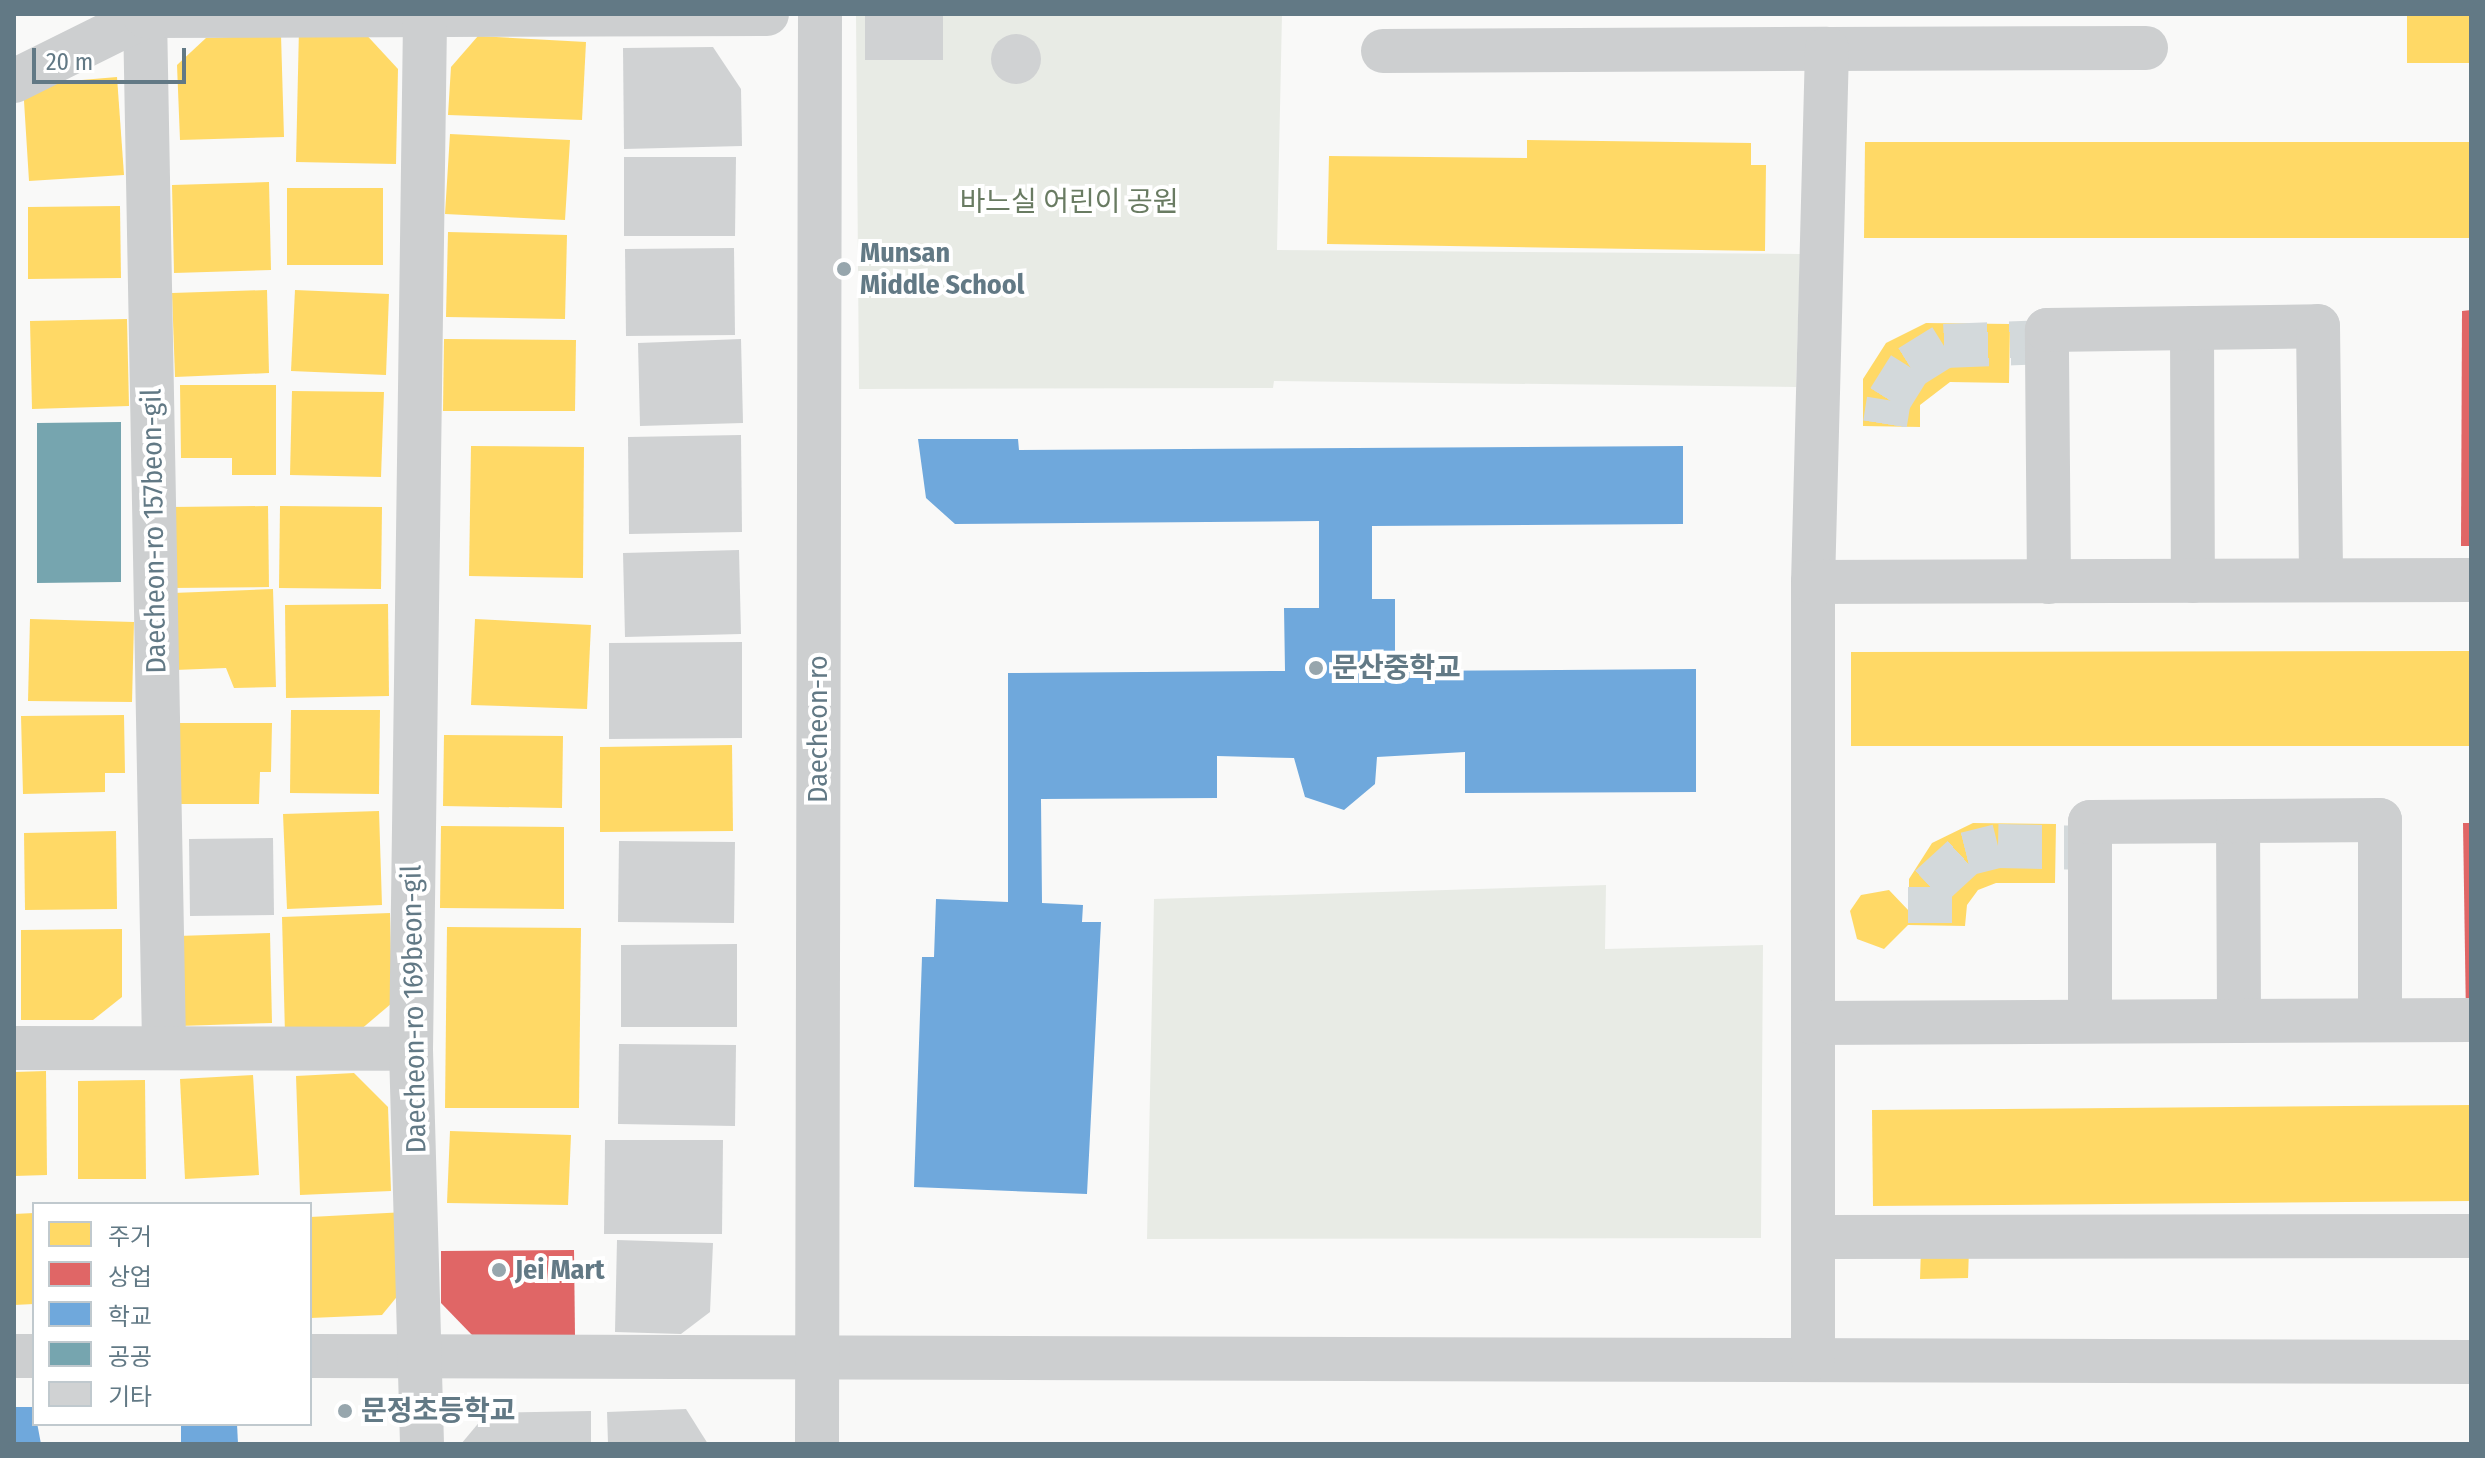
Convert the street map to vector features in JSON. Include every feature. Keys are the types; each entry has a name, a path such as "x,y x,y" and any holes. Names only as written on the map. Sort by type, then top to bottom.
{"street":[{"path":"14,81 145,16 425,19 767,14"},
{"name":"Daecheon-ro","path":"817,1444 820,14"},
{"name":"Daecheon-ro 157beon-gil","path":"145,16 164,1046"},
{"name":"Daecheon-ro 169beon-gil","path":"422,1444 423,1353 411,1049 413,665 425,19"},
{"path":"1383,51 2146,48"},
{"path":"1813,1358 1813,582 1827,49"},
{"path":"2049,582 2047,330 2318,326 2321,580"},
{"path":"2192,328 2193,581"},
{"path":"1813,582 2471,580"},
{"path":"2090,1021 2090,822 2380,820 2380,1020"},
{"path":"2238,821 2239,1021"},
{"path":"1813,1023 2471,1020"},
{"path":"14,1048 411,1049"},
{"path":"1814,1237 2471,1236"},
{"path":"312,1356 817,1352 2471,1362"}],"green space":[{"name":"바느실 어린이 공원","path":"856,14 1282,14 1277,250 1800,254 1796,387 1274,381 1273,388 859,389"},
{"path":"1606,885 1605,949 1763,945 1761,1238 1147,1239 1154,899"}],"building: 주거":[{"path":"2407,15 2471,15 2471,63 2407,63"},
{"path":"299,28 361,29 398,69 396,164 296,162"},
{"path":"281,35 284,137 180,140 177,65 206,38"},
{"path":"478,36 586,42 582,120 448,115 451,67"},
{"path":"117,77 124,175 29,181 23,85"},
{"path":"450,134 570,140 565,220 445,214"},
{"path":"1527,140 1751,143 1751,165 1766,165 1765,251 1327,244 1329,156 1527,158"},
{"path":"1865,142 2471,142 2471,238 1864,238"},
{"path":"269,182 271,270 174,273 172,185"},
{"path":"287,188 383,188 383,265 287,265"},
{"path":"120,206 121,278 28,279 28,207"},
{"path":"448,232 567,235 565,319 446,317"},
{"path":"267,290 269,373 175,377 172,293"},
{"path":"295,290 389,294 386,375 291,371"},
{"path":"127,319 129,406 32,409 30,321"},
{"path":"1926,323 2010,324 2009,383 1950,382 1920,405 1920,427 1863,426 1863,379 1886,343"},
{"path":"444,339 576,340 575,411 443,411"},
{"path":"180,385 276,385 276,475 232,475 232,458 181,458"},
{"path":"292,391 384,392 381,477 290,475"},
{"path":"471,446 584,447 583,578 469,576"},
{"path":"268,506 269,587 171,588 171,507"},
{"path":"280,506 382,507 381,589 279,588"},
{"path":"273,589 276,687 234,688 226,668 175,670 173,593"},
{"path":"388,604 389,696 286,698 285,605"},
{"path":"30,619 134,622 132,702 28,701"},
{"path":"475,619 591,625 587,709 471,705"},
{"path":"2471,651 2471,746 1851,746 1851,652"},
{"path":"291,710 380,710 379,794 290,793"},
{"path":"124,715 125,773 105,773 105,792 23,794 21,716"},
{"path":"176,723 272,723 271,772 260,772 259,804 175,804"},
{"path":"444,735 563,736 562,808 443,806"},
{"path":"732,745 733,831 600,832 600,747"},
{"path":"379,811 382,905 287,909 283,814"},
{"path":"1973,823 2056,824 2055,883 1996,883 1978,890 1967,905 1965,926 1908,925 1884,949 1857,939 1850,911 1861,895 1889,890 1909,911 1909,879 1932,843"},
{"path":"441,826 564,827 564,909 440,908"},
{"path":"116,831 117,909 25,910 24,833"},
{"path":"390,913 392,1003 359,1031 285,1034 282,917"},
{"path":"447,927 581,928 579,1108 445,1108"},
{"path":"122,929 122,997 93,1020 21,1020 21,930"},
{"path":"270,933 272,1023 179,1026 177,936"},
{"path":"46,1071 47,1175 14,1176 14,1072"},
{"path":"354,1073 388,1107 391,1191 300,1195 296,1076"},
{"path":"253,1075 259,1175 185,1179 180,1079"},
{"path":"145,1080 146,1179 78,1179 78,1081"},
{"path":"2471,1105 2471,1201 1873,1206 1872,1110"},
{"path":"450,1131 571,1135 568,1205 447,1203"},
{"path":"406,1212 409,1282 382,1315 312,1318 312,1217"},
{"path":"32,1213 32,1304 14,1305 14,1214"},
{"path":"1921,1249 1969,1250 1968,1278 1920,1279"}],"building: 상업":[{"path":"2471,310 2471,546 2461,546 2462,311"},
{"path":"2463,823 2471,823 2471,1019 2466,1019"},
{"path":"574,1250 575,1336 473,1336 441,1303 441,1251"}],"building: 학교":[{"path":"918,439 1018,439 1019,450 1683,446 1683,524 1372,526 1372,599 1395,599 1395,671 1696,669 1696,792 1465,793 1465,752 1377,757 1375,784 1344,810 1305,797 1294,758 1217,756 1217,798 1041,799 1042,903 1083,905 1082,922 1101,922 1087,1194 914,1187 922,957 934,957 936,899 1008,902 1008,673 1285,671 1284,608 1319,608 1319,521 955,524 926,498"},
{"path":"14,1407 32,1407 32,1426 38,1426 41,1444 14,1444"},
{"path":"181,1426 237,1426 238,1444 181,1444"}],"building: 공공":[{"path":"121,422 121,582 37,583 37,423"}],"building: 기타":[{"path":"865,14 943,14 943,60 865,60"},
{"path":"1016,34 1033,42 1041,59 1033,76 1016,84 999,76 991,59 999,42"},
{"path":"713,47 741,89 742,146 624,149 623,48"},
{"path":"624,157 736,157 735,236 624,236"},
{"path":"734,248 735,335 626,336 625,249"},
{"path":"741,339 743,423 640,426 638,343"},
{"path":"741,435 742,532 629,534 628,437"},
{"path":"739,550 741,634 625,637 623,553"},
{"path":"742,642 742,738 609,739 609,643"},
{"path":"273,838 274,915 190,916 189,839"},
{"path":"619,841 735,842 734,923 618,922"},
{"path":"737,944 737,1027 621,1027 621,945"},
{"path":"619,1044 736,1045 735,1126 618,1124"},
{"path":"605,1140 723,1140 722,1234 604,1234"},
{"path":"617,1240 713,1243 710,1312 681,1334 615,1332"},
{"path":"686,1409 708,1444 608,1444 607,1412"},
{"path":"591,1411 591,1444 461,1444 487,1413"}],"tunnel":[{"path":"1885,424 1889,400 1910,367 1944,346 2047,342"},
{"path":"1930,923 1930,887 1966,854 1998,846 2090,848"}],"place":[{"name":"Munsan Middle School","path":"844,269"},
{"name":"문산중학교","path":"1316,668"},
{"name":"Jei Mart","path":"499,1270"},
{"name":"문정초등학교","path":"345,1411"}]}
